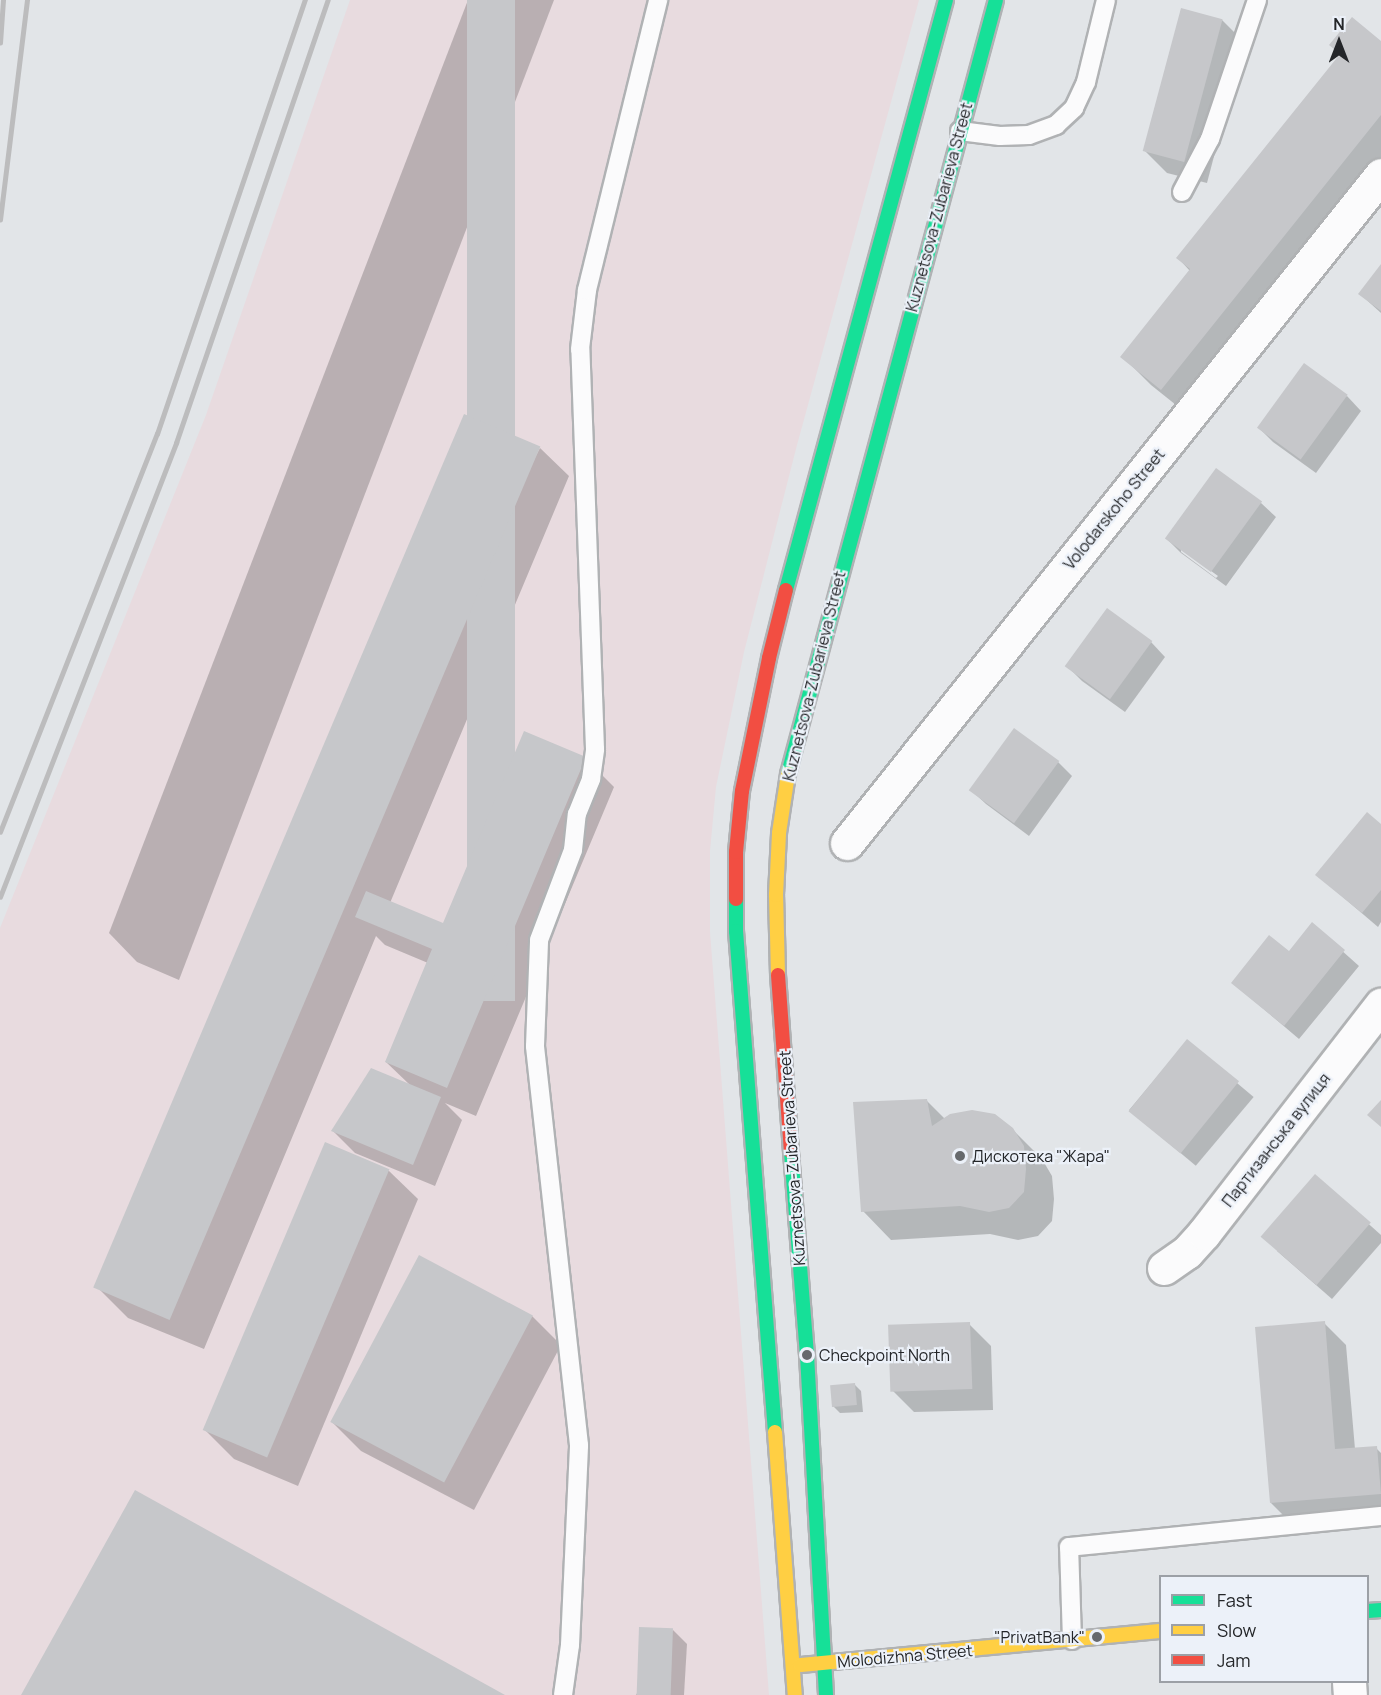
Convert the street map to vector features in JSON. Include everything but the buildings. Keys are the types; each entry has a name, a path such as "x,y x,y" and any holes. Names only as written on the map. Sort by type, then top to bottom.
{"main road":[{"path":"795,1695 736,931 736,852 742,791 769,658 822,451 946,0"},
{"name":"Kuznetsova-Zubarieva Street","path":"825,1695 807,1355 777,966 776,895 780,833 788,772 804,706 996,0"},
{"name":"Molodizhna Street","path":"792,1666 1159,1631"}],"street":[{"name":"Volodarskoho Street","path":"847,843 1381,175"},
{"name":"Партизанська вулиця","path":"1164,1268 1187,1252 1204,1233 1381,1005"}],"lane":[{"path":"563,1695 570,1646 579,1445 535,1046 539,939 573,850 577,814 591,778 595,749 580,349 587,290 658,0"},
{"path":"960,131 1000,136 1029,135 1056,125 1074,108 1086,82 1106,0"},
{"path":"1182,192 1210,139 1257,0"},
{"path":"1072,1640 1069,1547 1381,1516"}],"shaded area":[{"path":"350,0 919,0 797,445 744,652 716,787 710,851 710,932 769,1695 0,1695 0,928 206,415"}],"railway":[{"path":"0,43 3,0"},
{"path":"0,220 27,0"},
{"path":"0,832 157,434 305,0"},
{"path":"0,897 176,443 328,0"}],"traffic: fast":[{"path":"786,590 946,0"},
{"path":"788,774 996,0"},
{"path":"736,899 736,931 775,1432"},
{"path":"791,1152 807,1355 826,1695"},
{"path":"1369,1611 1381,1610"}],"traffic: slow":[{"path":"778,975 776,895 779,833 788,774"},
{"path":"775,1432 795,1695"},
{"path":"800,1665 1159,1631"}],"traffic: jam":[{"path":"736,899 736,852 742,791 769,658 786,590"},
{"path":"778,975 791,1152"}],"place":[{"name":"Дискотека \"Жара\"","path":"960,1156"},
{"name":"Checkpoint North","path":"807,1355"},
{"name":"\"PrivatBank\"","path":"1097,1637"}]}
